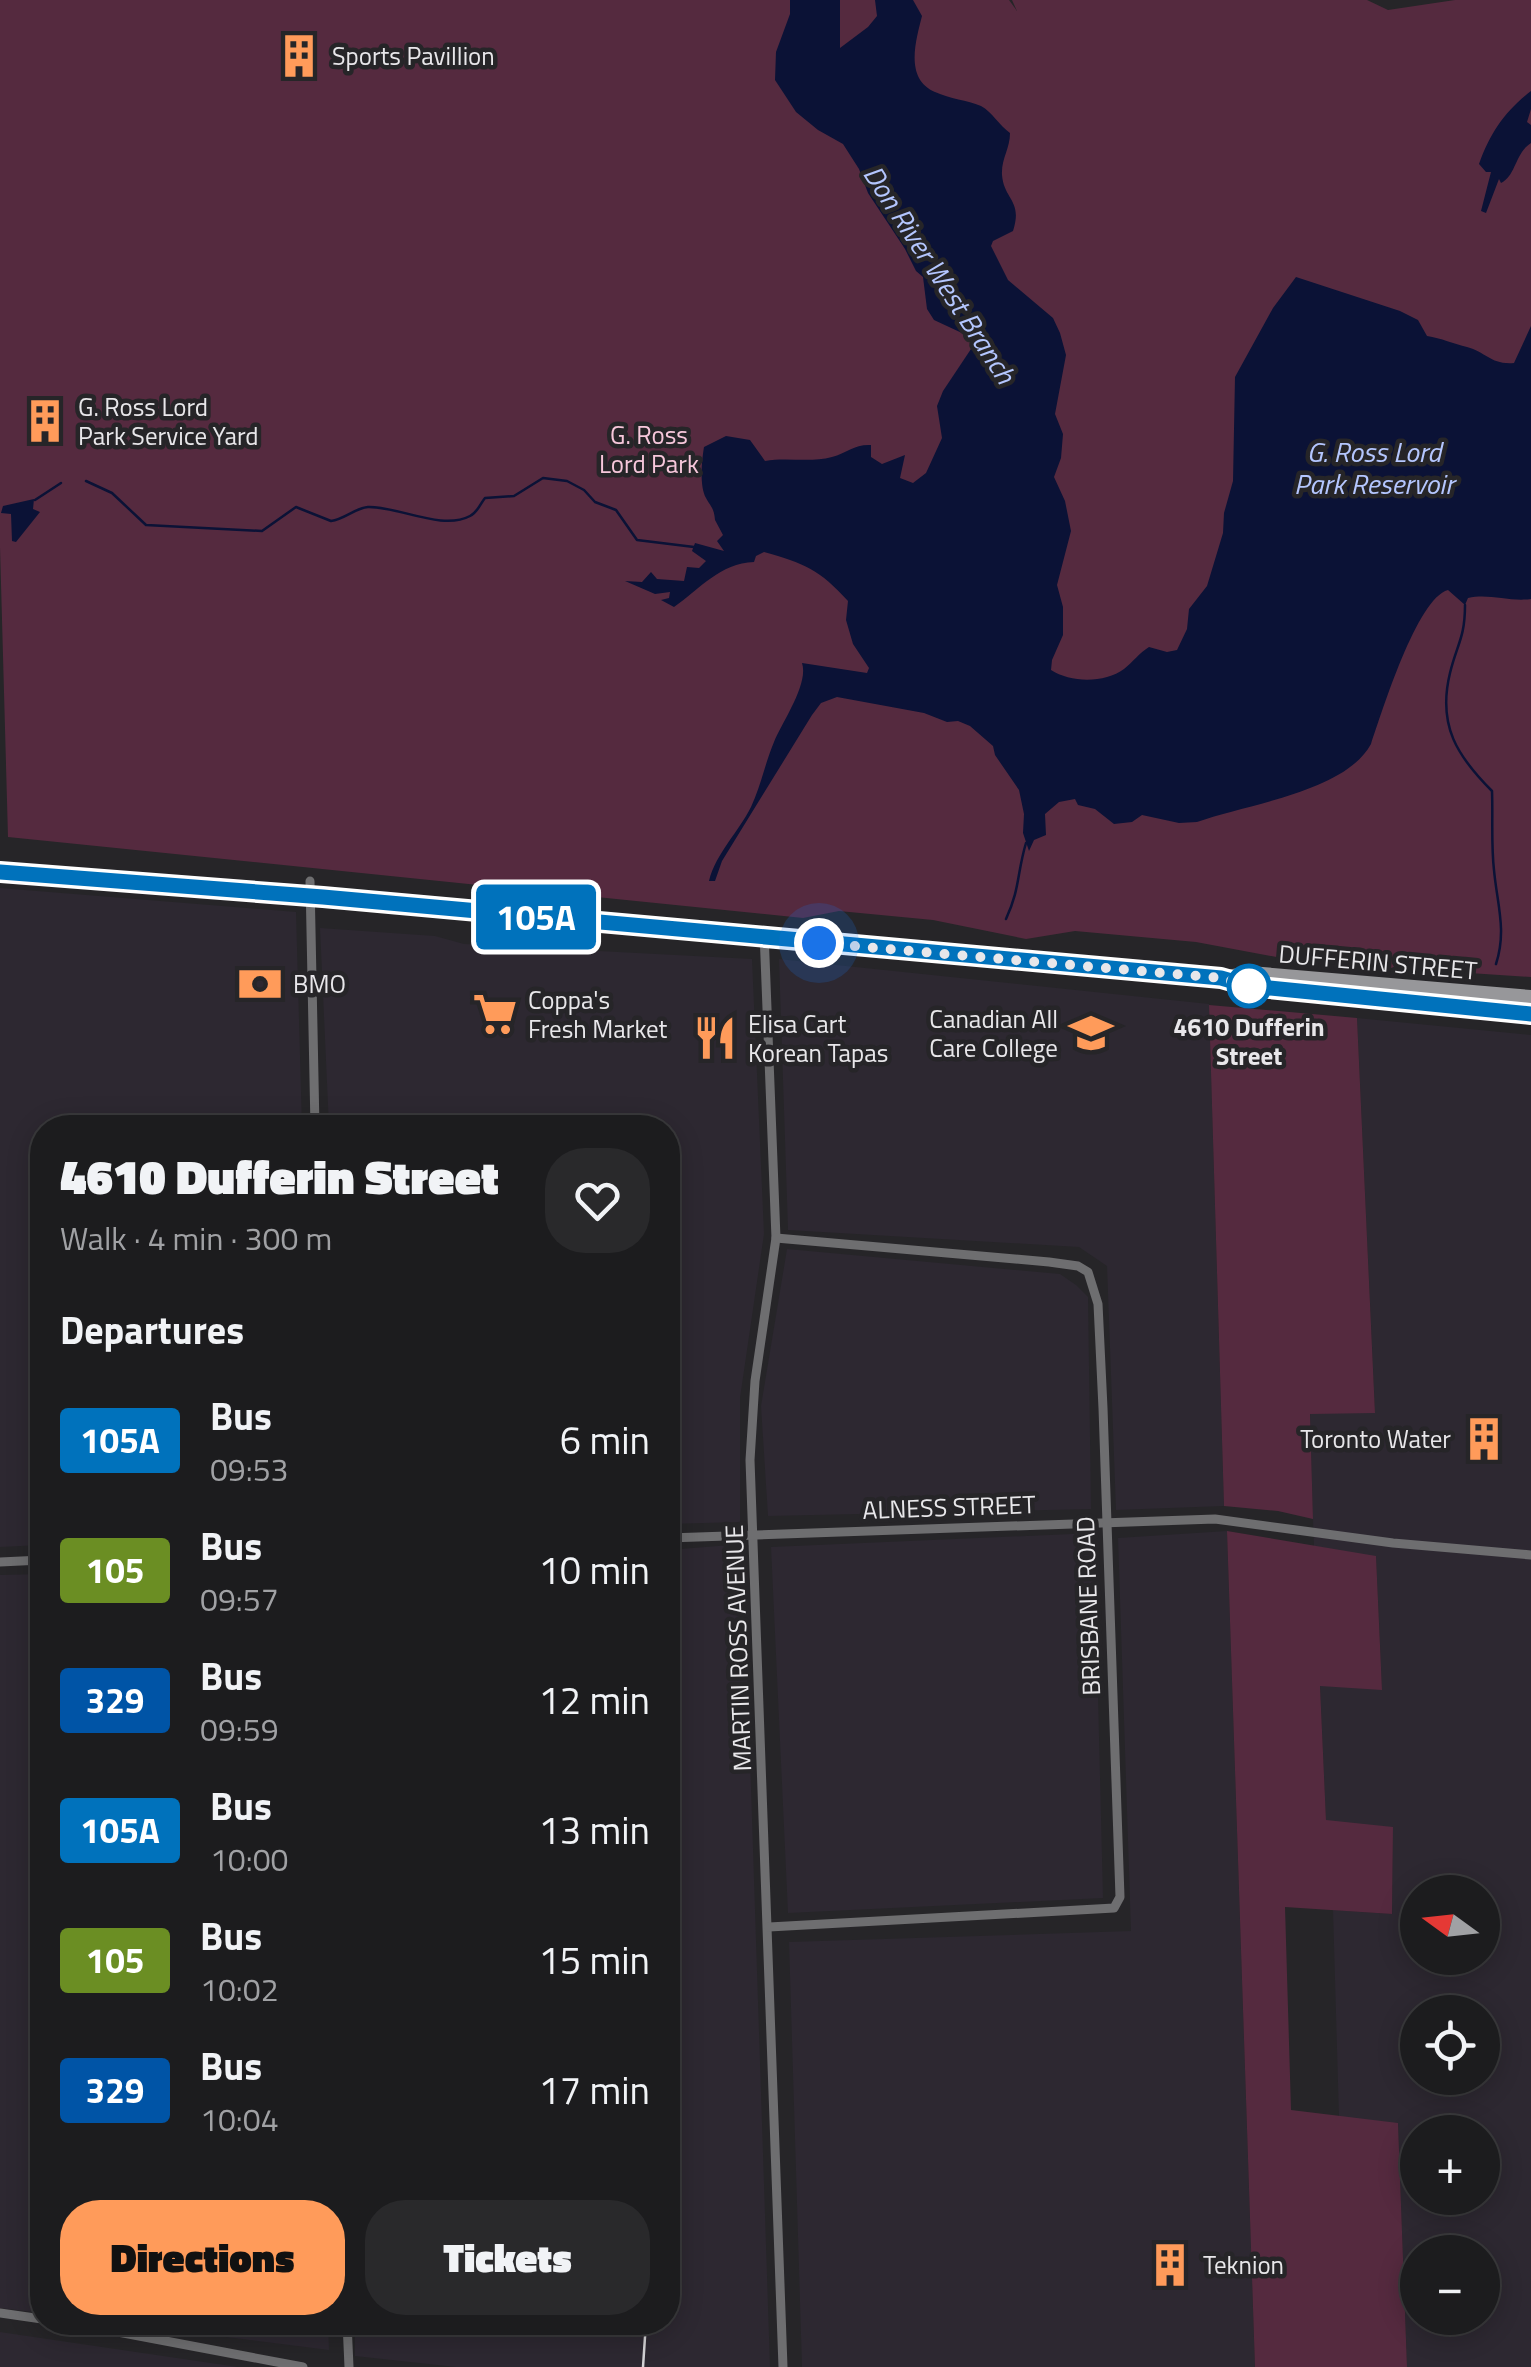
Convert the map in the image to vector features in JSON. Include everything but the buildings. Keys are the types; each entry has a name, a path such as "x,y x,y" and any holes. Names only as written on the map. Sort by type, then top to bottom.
{"main road":[{"name":"DUFFERIN STREET","path":"0,872 310,889 1221,978 1249,986 1531,1014"},
{"name":"DUFFERIN STREET","path":"1221,978 1250,973 1531,998"}],"street":[{"path":"310,889 316,1115"},
{"name":"MARTIN ROSS AVENUE","path":"764,934 776,1238 751,1417 783,2367"},
{"name":"BRISBANE ROAD","path":"769,1927 1114,1908 1120,1897 1098,1304 1088,1272 1078,1266 1048,1262 776,1238"},
{"name":"ALNESS STREET","path":"680,1538 1215,1519 1393,1543 1531,1555"},
{"path":"0,1562 30,1561"},
{"path":"0,2314 30,2318"},
{"path":"134,2335 303,2367"},
{"path":"347,2335 348,2367"}],"shaded area":[{"path":"0,888 296,912 302,1115 30,1115 30,1546 0,1547"},
{"path":"320,928 435,936 464,944 752,959 764,1234 740,1398 740,1522 680,1524 680,1115 328,1115"},
{"path":"779,959 1209,1004 1224,1506 1116,1510 1107,1266 1079,1247 788,1230"},
{"path":"1357,1018 1531,1035 1531,2367 1407,2367 1406,2335 1500,2335 1500,2235 1402,2235 1401,2215 1500,2215 1500,2115 1400,2115 1400,2178 1398,2124 1339,2117 1333,1910 1392,1914 1393,1828 1326,1821 1320,1685 1382,1689 1376,1557 1314,1546 1310,1413 1375,1412"},
{"path":"787,1249 1060,1274 1076,1285 1088,1297 1091,1509 768,1516 761,1406"},
{"path":"1227,1531 1255,2367 802,2367 789,1942 1131,1931 1118,1538"},
{"path":"1094,1533 1103,1898 788,1913 771,1547"},
{"path":"743,1544 770,2367 456,2367 355,2356 355,2335 680,2335 680,1549"},
{"path":"30,1574 30,2312 0,2308 0,1575"},
{"path":"0,2332 238,2367 0,2367"},
{"path":"211,2335 328,2335 329,2350"}],"green space":[{"name":"G. Ross Lord Park","path":"0,0 1009,0 1017,11 1012,0 1367,0 1388,10 1455,0 1531,0 1531,977 1303,962 1196,942 1075,931 1026,939 933,920 839,911 803,918 8,837 0,547"},
{"path":"1209,1005 1357,1018 1375,1413 1310,1414 1313,1519 1224,1506"},
{"path":"1227,1531 1376,1556 1382,1690 1320,1686 1326,1820 1393,1827 1392,1914 1285,1907 1291,2110 1398,2123 1402,2235 1400,2335 1406,2335 1407,2367 1255,2367"}],"water":[{"name":"G. Ross Lord Park Reservoir","path":"790,0 840,0 840,48 877,16 875,0 913,0 922,16 915,58 919,78 935,92 981,106 1010,133 1002,175 1016,213 1015,221 1013,231 993,241 991,246 1008,280 1053,318 1066,355 1055,414 1063,434 1054,477 1065,501 1071,531 1057,585 1063,607 1063,635 1051,670 1078,679 1098,679 1124,669 1149,647 1167,652 1177,650 1187,629 1189,609 1207,586 1223,533 1233,481 1235,377 1273,308 1296,277 1400,311 1418,320 1427,336 1474,349 1500,362 1514,363 1531,326 1531,599 1476,597 1468,598 1465,605 1448,590 1436,598 1424,613 1402,658 1371,744 1340,774 1293,794 1197,822 1179,823 1142,815 1132,822 1114,824 1095,809 1078,805 1075,799 1059,802 1045,814 1046,835 1034,840 1029,851 1023,833 1019,790 993,746 970,726 837,697 821,703 812,715 722,861 715,881 709,881 754,799 802,681 802,663 867,673 869,668 853,644 846,620 848,601 820,575 790,560 764,552 754,562 731,567 711,578 674,607 661,600 669,598 670,592 655,594 625,581 642,582 651,572 657,579 684,581 687,567 699,568 706,561 692,551 695,543 724,551 717,541 723,535 704,493 702,472 704,447 726,436 750,440 765,461 824,459 871,445 871,457 882,464 905,455 900,478 913,483 926,473 942,438 937,406 943,391 977,340 934,320 927,309 923,277 868,193 843,144 796,112 775,80 776,52 790,14"},
{"path":"1531,91 1527,122 1531,125 1531,143 1506,180 1501,183 1499,179 1486,213 1481,211 1491,172 1479,164 1499,123"},
{"path":"34,499 33,509 40,512 16,542 12,541 11,514 1,513 3,506"}],"waterway":[{"path":"86,481 112,493 146,525 262,531 296,507 331,521 368,507 459,520 473,514 485,498 514,496 543,478 567,481 595,502 616,510 637,540 694,547"},
{"path":"35,500 61,483"},
{"path":"1465,605 1446,709 1460,753 1492,791 1493,860 1501,928 1496,964"},
{"path":"1006,919 1026,843"}],"railway":[{"path":"643,2367 645,2335"}],"bus line":[{"name":"105A","path":"0,872 323,897 1221,978 1249,986 1531,1014"}],"place":[{"name":"Sports Pavillion","path":"299,56"},
{"name":"G. Ross Lord Park Service Yard","path":"45,421"},
{"name":"BMO","path":"260,984"},
{"name":"4610 Dufferin Street","path":"1249,986"},
{"name":"Coppa's Fresh Market","path":"495,1014"},
{"name":"Canadian All Care College","path":"1091,1033"},
{"name":"Elisa Cart Korean Tapas","path":"715,1038"},
{"name":"Toronto Water","path":"1484,1439"},
{"name":"Teknion","path":"1170,2265"}],"route":[{"path":"819,943 1221,978 1249,986"}],"water label":[{"name":"Don River West Branch","path":"940,274"}]}
